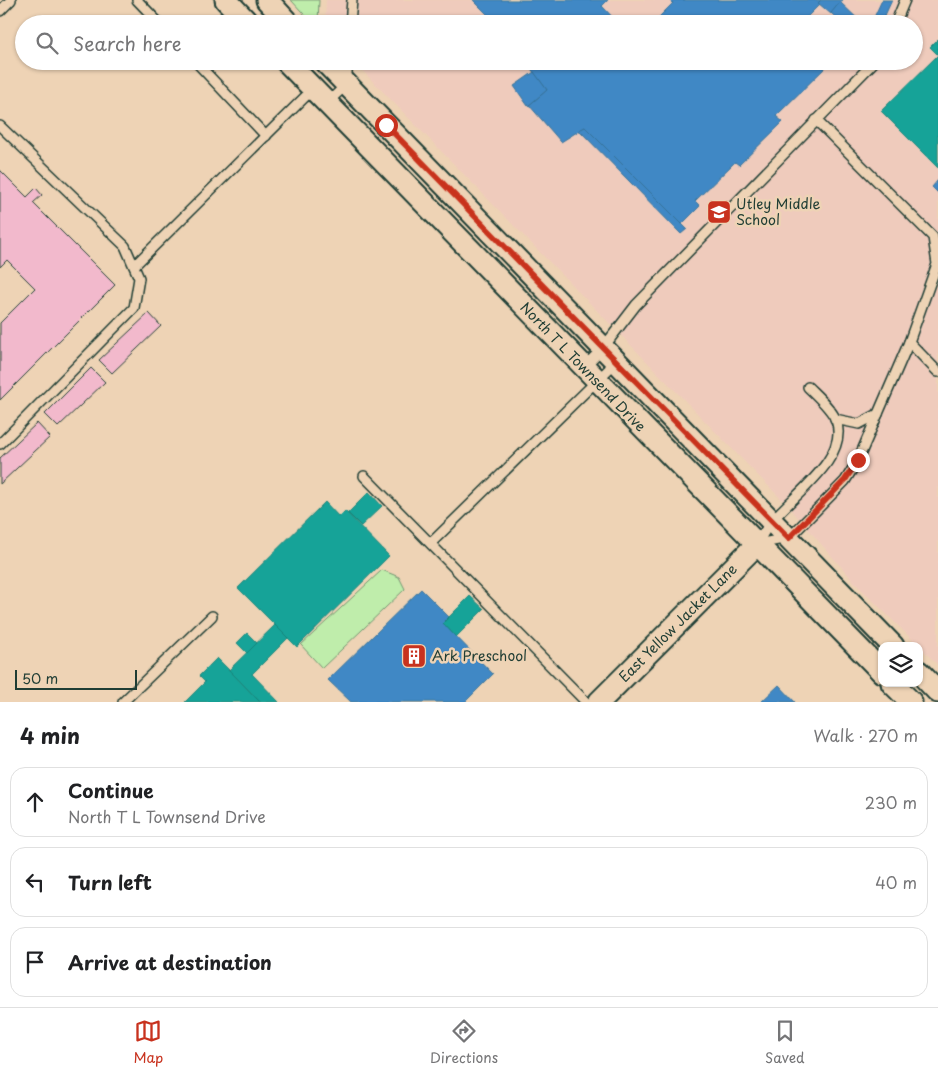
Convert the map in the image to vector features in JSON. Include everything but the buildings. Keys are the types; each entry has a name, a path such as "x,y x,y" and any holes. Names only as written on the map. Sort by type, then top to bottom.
{"street":[{"path":"226,0 240,15"},
{"path":"267,0 281,15"},
{"name":"North T L Townsend Drive","path":"295,70 878,668"},
{"name":"North T L Townsend Drive","path":"332,70 890,642"},
{"name":"East Yellow Jacket Lane","path":"599,702 757,544"},
{"path":"923,676 938,692"},
{"path":"896,687 910,702"}],"lane":[{"path":"0,11 11,0"},
{"path":"137,0 151,15"},
{"path":"351,15 352,0"},
{"path":"899,15 905,0"},
{"path":"204,70 266,136"},
{"path":"134,266 266,136 320,96 346,85 347,70"},
{"path":"431,543 609,355 636,305 867,70"},
{"path":"757,544 789,538 845,480 878,414 909,342 937,264 932,237 816,120"},
{"path":"0,126 125,246 139,278 134,308 0,444"},
{"path":"909,342 938,372"},
{"path":"590,374 609,355"},
{"path":"757,544 772,521 812,482 825,464 835,445 838,432 835,419 808,388"},
{"path":"835,419 859,424 878,414"},
{"path":"364,476 586,702"},
{"path":"123,702 212,616"}],"shaded area":[{"name":"Utley Middle School","path":"326,0 938,0 938,665 923,650 923,642 915,642 858,586 786,504 362,70 923,70 923,15 325,15"}],"green space":[{"path":"291,0 319,0 318,15 305,15"},
{"path":"382,570 399,577 405,589 322,668 301,645"}],"place":[{"name":"Utley Middle School","path":"719,212"},
{"name":"Ark Preschool","path":"414,656"}],"route":[{"path":"386,125 736,486 789,538 830,497 845,480 858,460"}]}
